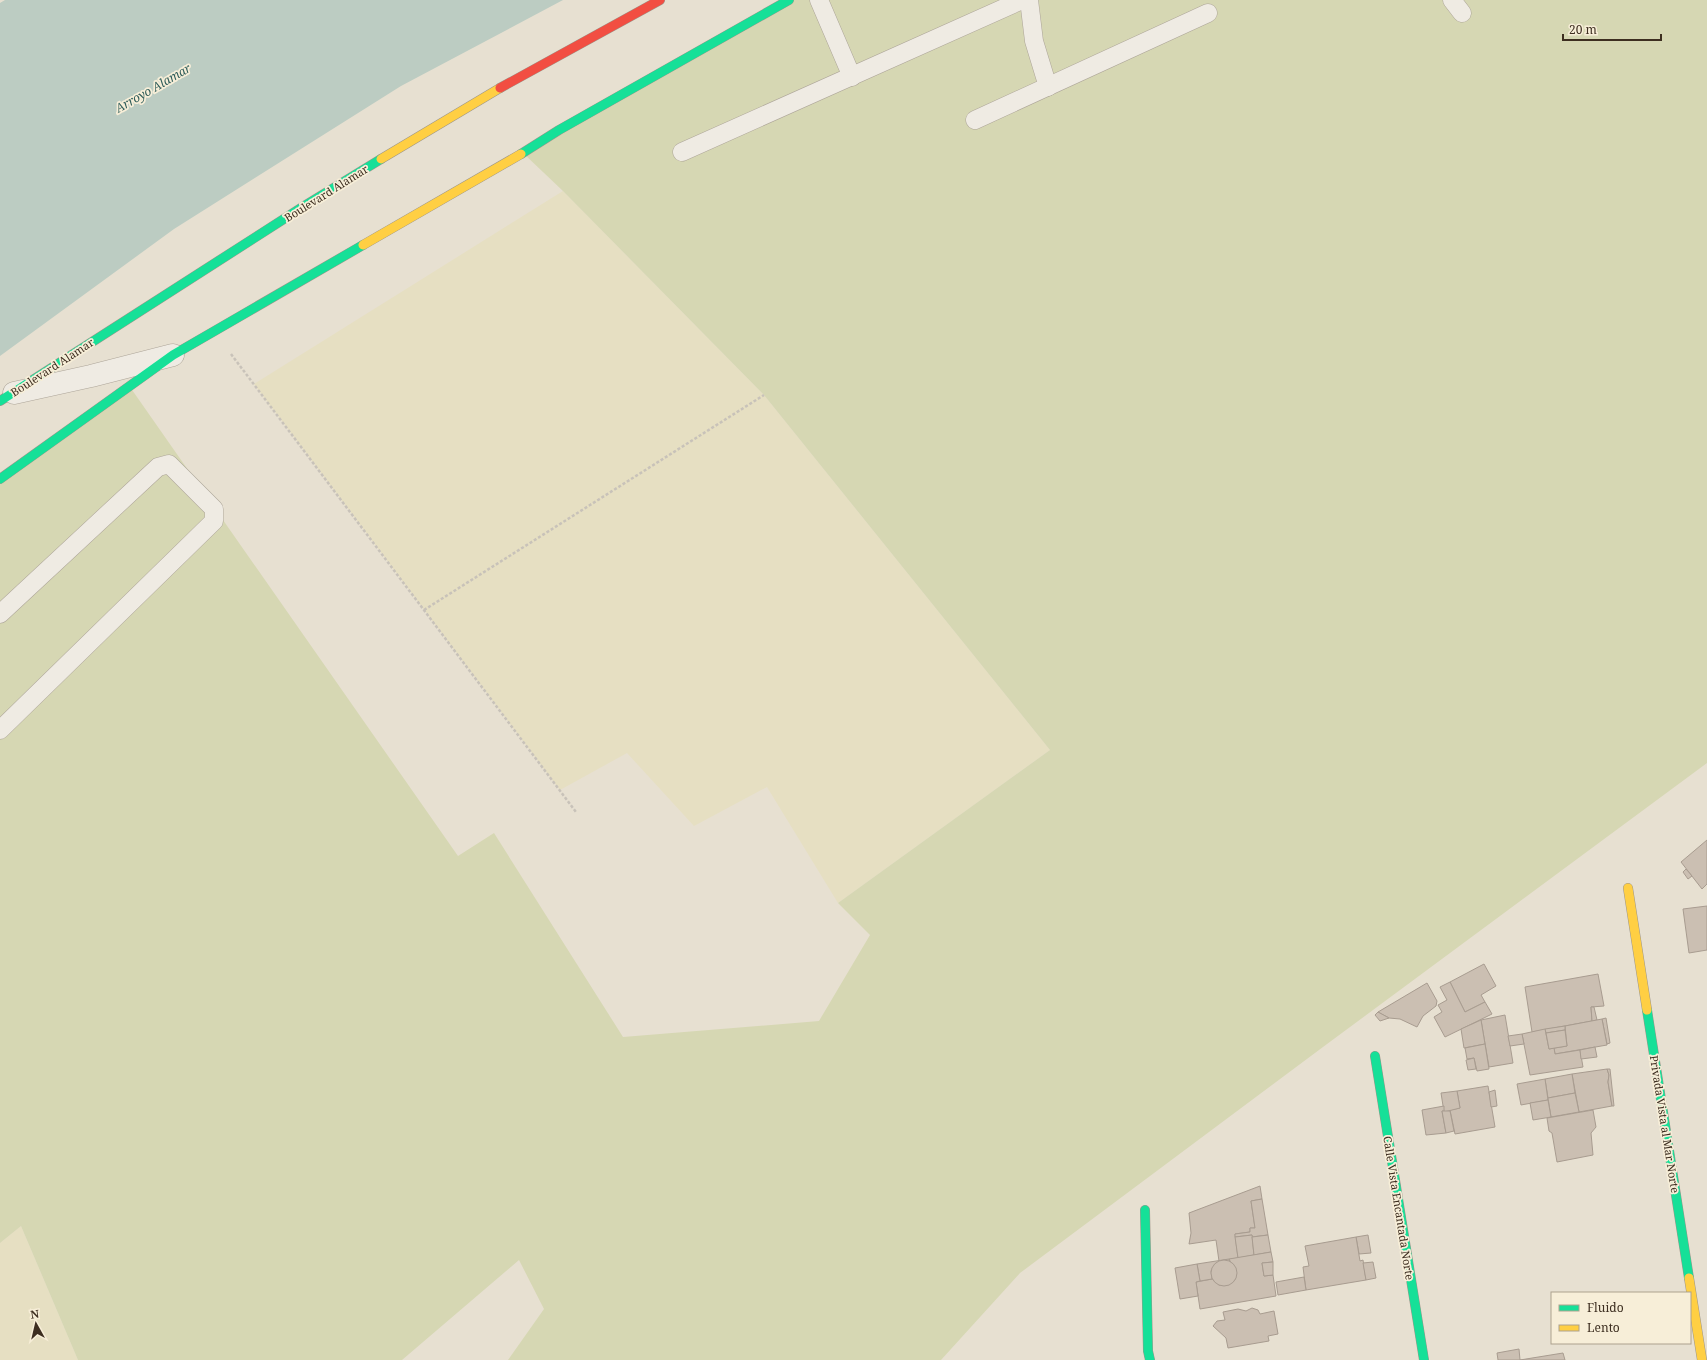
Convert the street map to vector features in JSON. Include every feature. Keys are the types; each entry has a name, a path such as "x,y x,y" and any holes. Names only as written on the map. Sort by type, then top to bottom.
{"main road":[{"name":"Boulevard Alamar","path":"4,398 301,208 480,99 660,0"},
{"path":"0,479 173,355 523,153 560,130 789,0"},
{"name":"Privada Vista al Mar Norte","path":"1628,888 1702,1360"},
{"name":"Calle Vista Encantada Norte","path":"1375,1056 1424,1360"},
{"path":"1145,1210 1148,1351 1150,1360"}],"street":[{"path":"4,398 173,355"}],"lane":[{"path":"819,0 852,77"},
{"path":"682,152 1022,0"},
{"path":"1029,0 1034,41 1048,87"},
{"path":"975,120 1208,13"},
{"path":"0,614 158,467 169,464 214,509 214,520 0,730"}],"path":[{"path":"214,331 576,812"},
{"path":"424,610 764,395"}],"shaded area":[{"path":"563,191 764,395 1050,750 838,903 767,787 694,826 627,753 560,790 254,384"},
{"path":"21,1226 78,1360 0,1360 0,1243"}],"green space":[{"path":"789,0 1707,0 1707,763 1020,1273 941,1360 508,1360 544,1309 519,1260 402,1360 78,1360 21,1226 0,1243 0,479 130,387 458,856 494,833 623,1037 819,1021 870,935 838,903 1050,750 764,395 563,191 523,153"}],"water":[{"name":"Arroyo Alamar","path":"5,0 563,0 401,86 174,229 0,356 0,3"}],"building":[{"path":"1707,840 1707,884 1702,889 1681,862"},
{"path":"1686,869 1692,876 1688,879 1683,872"},
{"path":"1707,906 1707,950 1689,953 1683,909"},
{"path":"1484,964 1496,986 1481,995 1485,1002 1465,1012 1450,982"},
{"path":"1598,974 1604,1006 1591,1007 1592,1021 1532,1032 1525,987"},
{"path":"1450,982 1465,1012 1485,1002 1492,1014 1445,1037 1434,1017 1442,1012 1438,1005 1447,1000 1440,987"},
{"path":"1427,983 1437,1001 1436,1006 1423,1016 1417,1027 1400,1019 1389,1018 1378,1012"},
{"path":"1591,1007 1594,1007 1597,1020 1592,1021"},
{"path":"1378,1012 1389,1018 1380,1021 1375,1015"},
{"path":"1505,1015 1513,1063 1489,1067 1481,1020"},
{"path":"1606,1018 1610,1043 1607,1044 1602,1019"},
{"path":"1602,1019 1607,1045 1555,1054 1554,1048 1567,1046 1565,1026"},
{"path":"1481,1020 1485,1044 1464,1048 1461,1029"},
{"path":"1565,1026 1565,1030 1546,1033 1545,1029"},
{"path":"1545,1029 1549,1049 1554,1048 1555,1054 1580,1050 1583,1067 1530,1075 1522,1034"},
{"path":"1565,1030 1567,1046 1549,1049 1546,1033"},
{"path":"1522,1034 1524,1044 1510,1046 1508,1036"},
{"path":"1485,1044 1489,1069 1477,1071 1474,1058 1467,1059 1465,1048"},
{"path":"1595,1047 1597,1057 1581,1059 1580,1050"},
{"path":"1474,1058 1476,1069 1468,1070 1466,1060"},
{"path":"1607,1069 1612,1106 1579,1112 1572,1074"},
{"path":"1607,1069 1610,1069 1614,1106 1612,1106"},
{"path":"1572,1074 1575,1093 1548,1098 1545,1079"},
{"path":"1545,1079 1548,1100 1521,1105 1517,1084"},
{"path":"1488,1086 1495,1127 1455,1134 1450,1110 1460,1108 1457,1091"},
{"path":"1495,1090 1497,1106 1491,1107 1489,1092"},
{"path":"1457,1091 1460,1108 1444,1112 1441,1093"},
{"path":"1575,1093 1579,1112 1551,1117 1548,1098"},
{"path":"1548,1100 1551,1117 1533,1120 1530,1103"},
{"path":"1444,1106 1444,1111 1442,1111 1446,1133 1426,1135 1422,1110"},
{"path":"1593,1110 1596,1127 1591,1133 1593,1155 1557,1162 1552,1133 1549,1131 1547,1118"},
{"path":"1442,1111 1450,1111 1454,1131 1446,1133"},
{"path":"1260,1186 1262,1199 1251,1201 1255,1228 1250,1228 1250,1232 1235,1234 1238,1258 1219,1261 1216,1240 1189,1244 1191,1233 1189,1213"},
{"path":"1262,1199 1268,1235 1235,1237 1235,1234 1250,1232 1250,1228 1255,1228 1251,1201"},
{"path":"1252,1235 1254,1255 1238,1258 1235,1237"},
{"path":"1268,1235 1271,1252 1254,1255 1252,1237"},
{"path":"1368,1235 1371,1253 1359,1254 1356,1237"},
{"path":"1356,1237 1360,1261 1363,1260 1366,1280 1306,1290 1303,1267 1309,1266 1305,1246"},
{"path":"1271,1252 1273,1262 1262,1263 1264,1276 1273,1275 1276,1296 1200,1309 1196,1282 1212,1279 1219,1285 1228,1285 1235,1280 1236,1272 1229,1259"},
{"path":"1229,1259 1230,1263 1220,1261 1213,1267 1211,1271 1212,1279 1200,1281 1197,1264"},
{"path":"1224,1260 1233,1264 1237,1273 1233,1282 1224,1286 1215,1282 1211,1273 1215,1264"},
{"path":"1273,1262 1273,1275 1264,1276 1262,1263"},
{"path":"1373,1262 1376,1278 1366,1280 1363,1263"},
{"path":"1197,1264 1200,1281 1196,1282 1198,1296 1180,1299 1175,1268"},
{"path":"1304,1277 1306,1290 1278,1295 1276,1282"},
{"path":"1252,1308 1258,1310 1260,1314 1274,1311 1278,1334 1268,1336 1269,1341 1228,1348 1226,1338 1213,1326 1217,1321 1225,1320 1223,1312 1238,1309 1246,1311"},
{"path":"1519,1349 1520,1360 1498,1360 1497,1353"},
{"path":"1563,1353 1565,1360 1520,1360"}],"traffic: fast":[{"path":"521,154 559,130 789,0"},
{"path":"0,401 301,208 381,159"},
{"path":"0,479 173,355 363,245"},
{"path":"1647,1010 1689,1278"},
{"path":"1375,1056 1424,1360"},
{"path":"1145,1210 1148,1351 1150,1360"}],"traffic: slow":[{"path":"381,159 500,88"},
{"path":"363,245 521,154"},
{"path":"1628,888 1647,1010"},
{"path":"1689,1278 1702,1360"}],"traffic: jam":[{"path":"500,88 660,0"}]}
